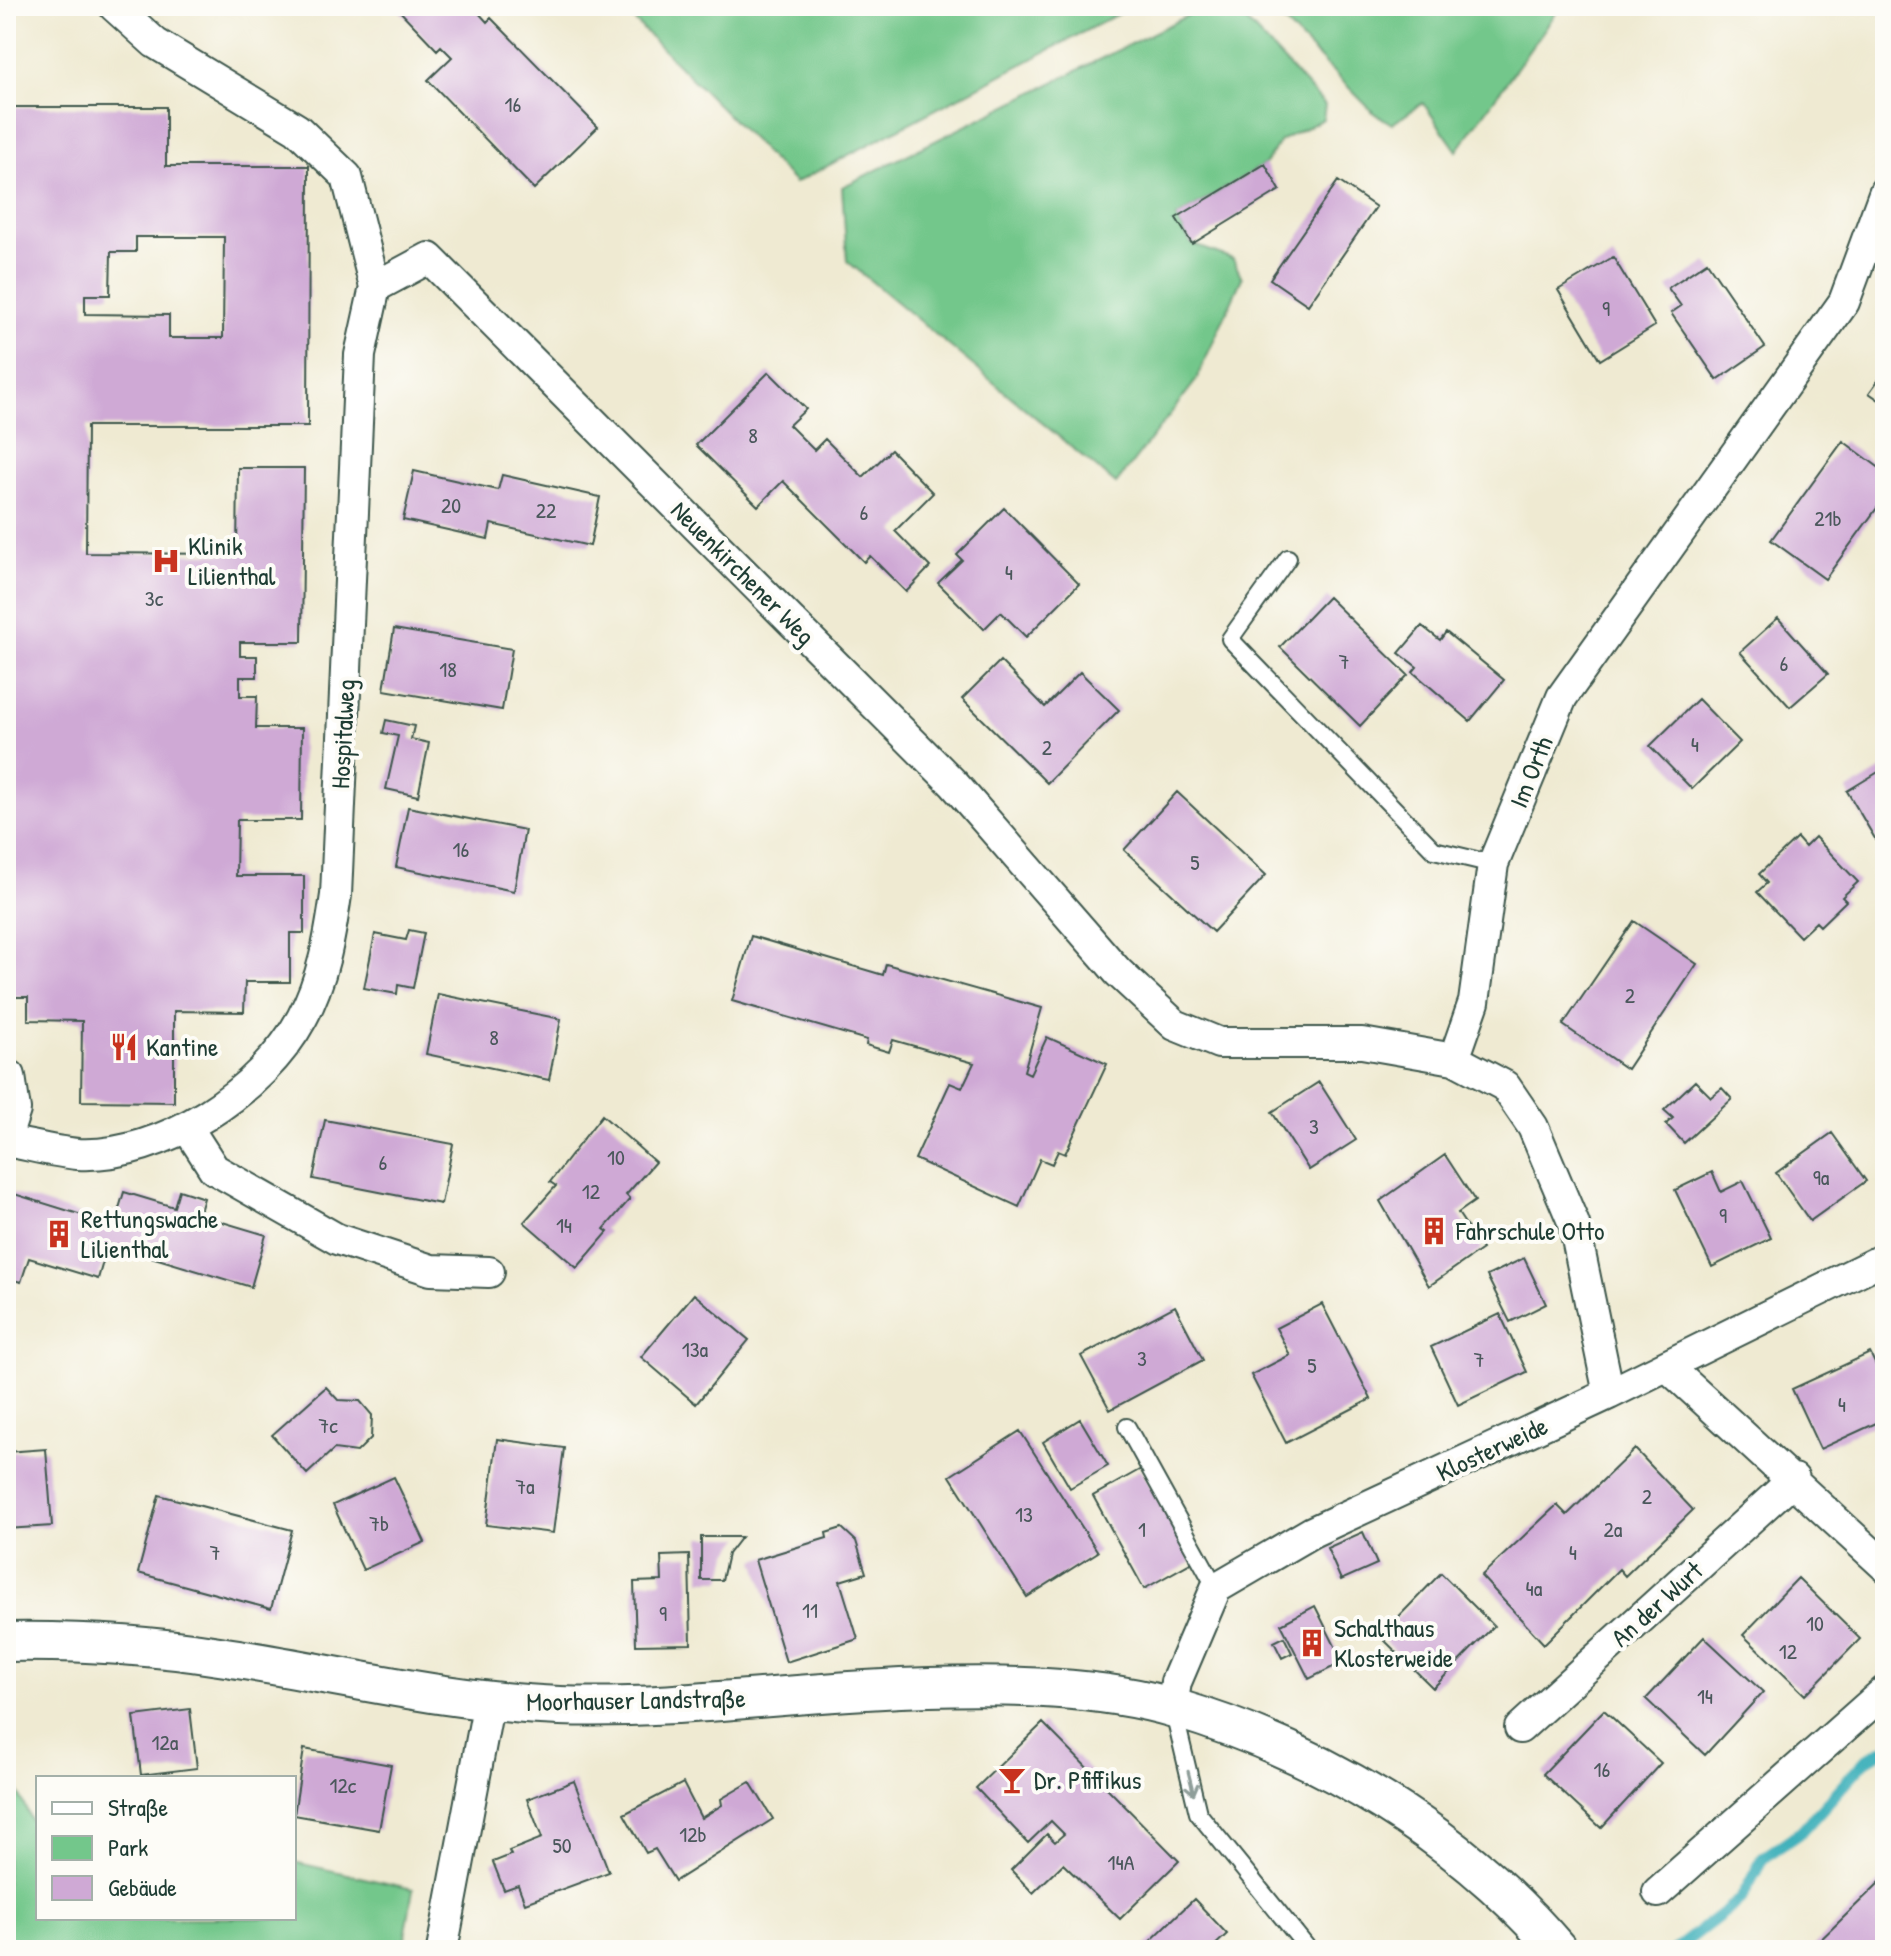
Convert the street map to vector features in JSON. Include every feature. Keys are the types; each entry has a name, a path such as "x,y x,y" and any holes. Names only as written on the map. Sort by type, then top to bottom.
{"street":[{"path":"114,6 155,43 297,129 347,177 375,287"},
{"name":"Im Orth","path":"1454,1059 1474,1002 1493,864 1562,697 1844,302 1885,191"},
{"name":"Neuenkirchener Weg","path":"375,287 429,258 954,784 1118,972 1175,1025 1219,1043 1362,1043 1454,1059"},
{"name":"Hospitalweg","path":"6,1074 10,1076 15,1110 6,1140 79,1154 135,1148 187,1127 260,1075 302,1018 327,954 336,895 360,355 375,287"},
{"path":"1454,1059 1505,1086 1533,1127 1574,1224 1609,1394"},
{"path":"187,1127 214,1169 337,1239 431,1270 489,1272"},
{"name":"Klosterweide","path":"1216,1588 1312,1532 1609,1394 1885,1258"},
{"path":"1667,1366 1794,1479 1885,1566"},
{"name":"An der Wurt","path":"1520,1728 1794,1479"},
{"path":"1172,1707 1176,1682 1216,1588"},
{"name":"Moorhauser Landstraße","path":"6,1642 87,1641 202,1654 489,1701 561,1706 667,1704 958,1687 1031,1688 1172,1707 1322,1764 1473,1863 1525,1911 1558,1950"},
{"path":"1658,1892 1885,1691"},
{"path":"442,1950 489,1701"}],"lane":[{"path":"1288,558 1230,639 1434,850 1493,864"},
{"path":"1127,1427 1216,1588"},
{"path":"1172,1707 1198,1813 1309,1950"}],"green space":[{"path":"620,6 1133,6 795,183"},
{"path":"1207,6 1232,6 1325,105 1323,119 1280,141 1265,164 1176,218 1192,244 1233,259 1242,278 1195,382 1116,484 847,261 842,187"},
{"path":"1268,6 1561,6 1457,151 1423,103 1392,124 1373,112"},
{"path":"12,1779 36,1831 36,1920 296,1920 296,1862 413,1889 403,1950 6,1950 6,1780"}],"building":[{"path":"395,6 482,6 477,11 487,22 491,18 598,127 534,189 428,80 452,57 441,46 437,50"},
{"name":"Klinik Lilienthal","path":"6,107 166,107 166,166 309,166 308,426 87,426 86,553 237,554 238,468 304,468 302,642 240,642 240,656 257,656 257,677 240,677 240,696 257,696 256,728 302,728 301,820 237,820 236,876 304,876 304,933 290,933 290,982 245,982 244,1012 174,1011 174,1102 81,1101 82,1021 28,1020 28,997 6,997","holes":["136,237 224,237 223,338 169,338 169,315 85,314 85,295 110,295 111,252 136,252"]},
{"path":"1265,164 1280,190 1192,244 1176,218"},
{"path":"1338,181 1376,207 1308,305 1270,279"},
{"path":"1613,257 1655,326 1600,360 1558,290"},
{"path":"1707,262 1765,347 1717,380 1671,313 1681,306 1668,288"},
{"path":"1885,371 1885,404 1869,393"},
{"path":"769,372 806,409 789,425 814,450 825,439 863,477 891,450 933,493 895,531 930,567 906,592 870,556 864,562 783,481 758,506 696,445"},
{"path":"1843,441 1885,472 1885,497 1825,579 1771,540"},
{"path":"414,471 498,490 502,475 600,497 590,546 491,524 488,539 403,520"},
{"path":"1004,508 1079,584 1026,637 1001,612 984,629 938,583 962,560 957,555"},
{"path":"1328,597 1408,675 1360,726 1280,647"},
{"path":"1778,618 1828,674 1790,707 1740,652"},
{"path":"1422,626 1440,640 1446,632 1504,680 1470,721 1413,672 1417,667 1399,653"},
{"path":"394,629 512,649 502,710 384,690"},
{"path":"1000,661 1045,707 1080,672 1119,710 1047,783 962,699"},
{"path":"1698,699 1740,742 1692,789 1650,746"},
{"path":"386,720 414,726 411,739 429,743 418,796 386,789 398,736 383,733"},
{"path":"1885,768 1885,844 1880,847 1847,791"},
{"path":"1177,792 1266,875 1213,932 1124,850"},
{"path":"408,807 525,830 514,891 396,867"},
{"path":"1815,837 1858,882 1842,897 1846,901 1820,926 1816,922 1800,937 1757,892 1767,883 1759,874 1797,838 1805,847"},
{"path":"1634,921 1697,964 1627,1069 1563,1025"},
{"path":"409,930 424,933 413,988 398,985 397,994 364,988 375,934 406,940"},
{"path":"751,936 883,975 886,964 1042,1008 1024,1071 1030,1074 1047,1037 1107,1064 1065,1154 1058,1151 1052,1164 1040,1159 1019,1207 915,1159 950,1083 962,1088 974,1063 893,1040 889,1052 866,1045 867,1040 732,1001"},
{"path":"438,994 561,1019 549,1080 426,1054"},
{"path":"1695,1081 1711,1097 1722,1088 1732,1099 1684,1143 1666,1124 1673,1118 1664,1110"},
{"path":"1319,1082 1356,1140 1309,1170 1272,1112"},
{"path":"602,1115 655,1162 626,1195 630,1199 604,1229 608,1232 577,1268 524,1222 556,1186 550,1182"},
{"path":"325,1120 453,1144 441,1204 313,1179"},
{"path":"1832,1133 1866,1181 1810,1221 1776,1173"},
{"name":"Fahrschule Otto","path":"1445,1155 1475,1201 1458,1213 1482,1249 1429,1286 1380,1201"},
{"path":"1712,1172 1721,1192 1743,1181 1771,1238 1712,1267 1675,1190"},
{"path":"179,1190 204,1198 199,1215 266,1235 251,1287 108,1244 98,1279 29,1258 21,1282 6,1278 8,1192 114,1225 124,1192 174,1207"},
{"path":"1524,1258 1546,1304 1510,1322 1487,1276"},
{"path":"694,1294 749,1340 696,1404 641,1357"},
{"path":"1322,1304 1371,1399 1286,1443 1251,1375 1290,1355 1276,1328"},
{"path":"1175,1306 1203,1360 1110,1410 1081,1356"},
{"path":"1500,1314 1527,1372 1458,1405 1431,1347"},
{"path":"1870,1353 1885,1384 1885,1419 1820,1449 1792,1389"},
{"path":"326,1387 338,1400 360,1401 372,1415 371,1438 357,1452 334,1449 307,1474 272,1435"},
{"path":"1080,1419 1108,1466 1070,1488 1043,1442"},
{"path":"1020,1431 1098,1552 1027,1597 950,1476"},
{"path":"497,1439 564,1448 553,1533 486,1525"},
{"path":"46,1449 52,1526 6,1529 6,1452"},
{"path":"1635,1449 1693,1510 1625,1576 1619,1569 1544,1644 1481,1576 1557,1505 1567,1515"},
{"path":"1141,1469 1192,1562 1144,1589 1093,1496"},
{"path":"394,1477 425,1542 363,1570 333,1505"},
{"path":"159,1495 292,1530 271,1609 138,1573"},
{"path":"842,1528 856,1541 866,1573 840,1581 858,1639 786,1662 755,1560 827,1538 826,1533"},
{"path":"1363,1532 1377,1564 1341,1580 1327,1548"},
{"path":"701,1537 741,1537 728,1554 722,1580 701,1580"},
{"path":"689,1555 691,1644 636,1645 634,1582 662,1581 661,1556"},
{"path":"1441,1573 1494,1626 1433,1688 1380,1636"},
{"path":"1798,1578 1860,1639 1805,1695 1743,1635"},
{"name":"Schalthaus Klosterweide","path":"1315,1606 1343,1662 1309,1679 1281,1624"},
{"path":"1284,1637 1292,1653 1282,1658 1274,1642"},
{"path":"1704,1637 1763,1692 1705,1755 1646,1699"},
{"path":"190,1709 197,1768 141,1775 134,1716"},
{"path":"1604,1710 1661,1763 1601,1828 1543,1774"},
{"path":"1043,1723 1179,1861 1120,1919 1063,1864 1033,1893 1011,1870 1047,1834 1055,1842 1064,1834 1051,1821 1028,1843 976,1788"},
{"path":"304,1749 391,1765 379,1830 296,1815"},
{"path":"574,1781 609,1872 525,1903 518,1885 504,1890 493,1862 511,1855 509,1851 542,1838 527,1799"},
{"path":"750,1782 773,1819 675,1881 655,1849 646,1853 624,1814 683,1783 701,1818 722,1805 721,1799"},
{"path":"1881,1881 1885,1885 1885,1950 1810,1950"},
{"path":"1194,1899 1227,1934 1210,1950 1141,1950"},
{"path":"527,1942 530,1950 505,1950"}],"waterway":[{"path":"1675,1950 1741,1899 1763,1858 1802,1831 1865,1761 1885,1749"}],"place":[{"name":"Klinik Lilienthal","path":"166,561"},
{"name":"Kantine","path":"124,1047"},
{"name":"Fahrschule Otto","path":"1434,1231"},
{"name":"Rettungswache Lilienthal","path":"59,1234"},
{"name":"Schalthaus Klosterweide","path":"1312,1643"},
{"name":"Dr. Pfiffikus","path":"1012,1780"}]}
